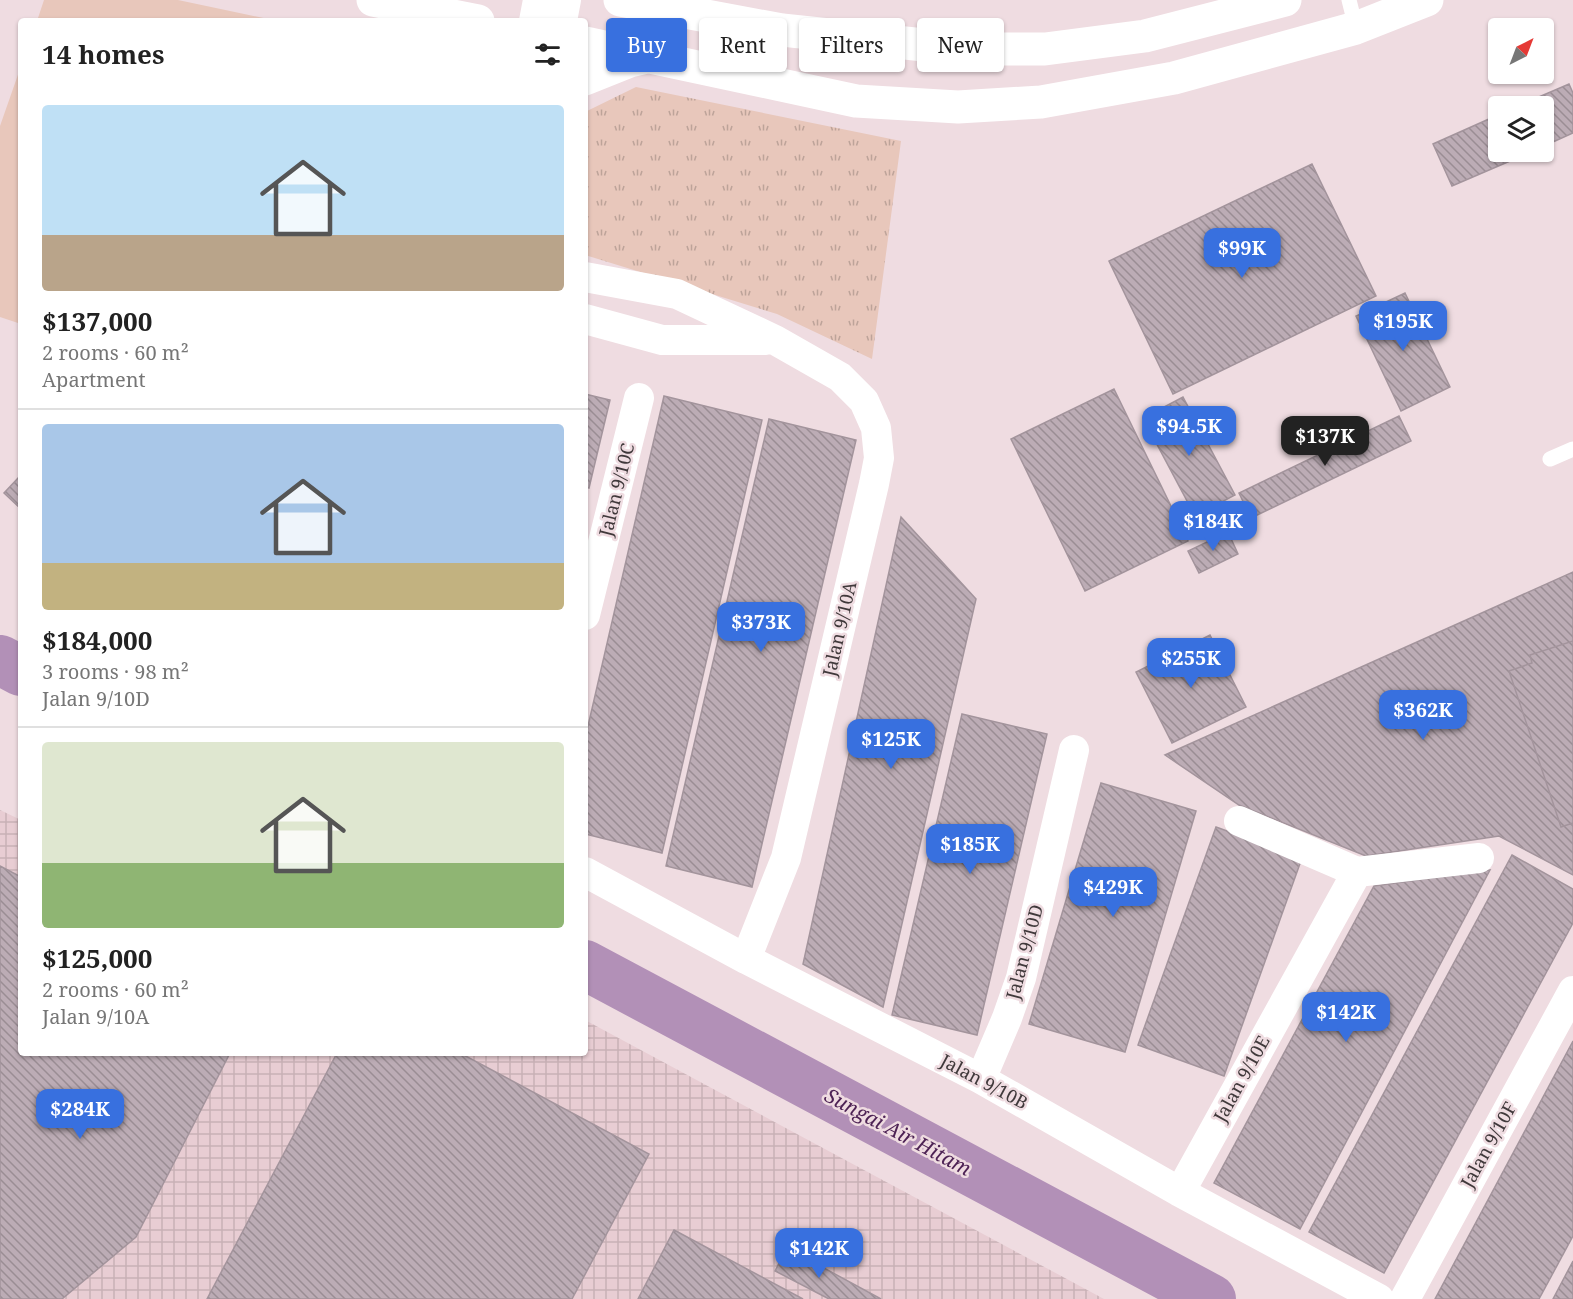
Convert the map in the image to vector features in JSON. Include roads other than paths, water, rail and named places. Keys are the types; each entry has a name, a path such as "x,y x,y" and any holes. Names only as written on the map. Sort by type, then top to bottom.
{"street":[{"path":"374,0 453,18"},
{"path":"535,18 538,0"},
{"path":"563,18 566,0"},
{"path":"620,0 782,30 963,49 1045,49 1145,36 1285,0"},
{"path":"687,65 856,101 958,107 1041,102 1174,78 1353,14 1427,0"},
{"path":"588,44 606,48"},
{"path":"588,78 606,71"},
{"name":"Jalan 9/10A","path":"588,278 676,294 776,340 840,377 864,401 876,428 879,458 786,858 746,959"},
{"path":"588,320 662,340 776,340"},
{"name":"Jalan 9/10C","path":"588,603 639,399"},
{"name":"Jalan 9/10D","path":"981,1079 1021,978 1074,750"},
{"path":"1239,821 1357,872 1479,858"},
{"name":"Jalan 9/10E","path":"1180,1192 1357,872"},
{"name":"Jalan 9/10B","path":"588,874 746,959 981,1079 1180,1192 1379,1299"},
{"name":"Jalan 9/10F","path":"1405,1299 1573,991"}],"lane":[{"path":"1550,459 1573,449"}],"waterway":[{"name":"Sungai Air Hitam","path":"0,660 18,669"},
{"name":"Sungai Air Hitam","path":"588,967 1211,1299"}]}
